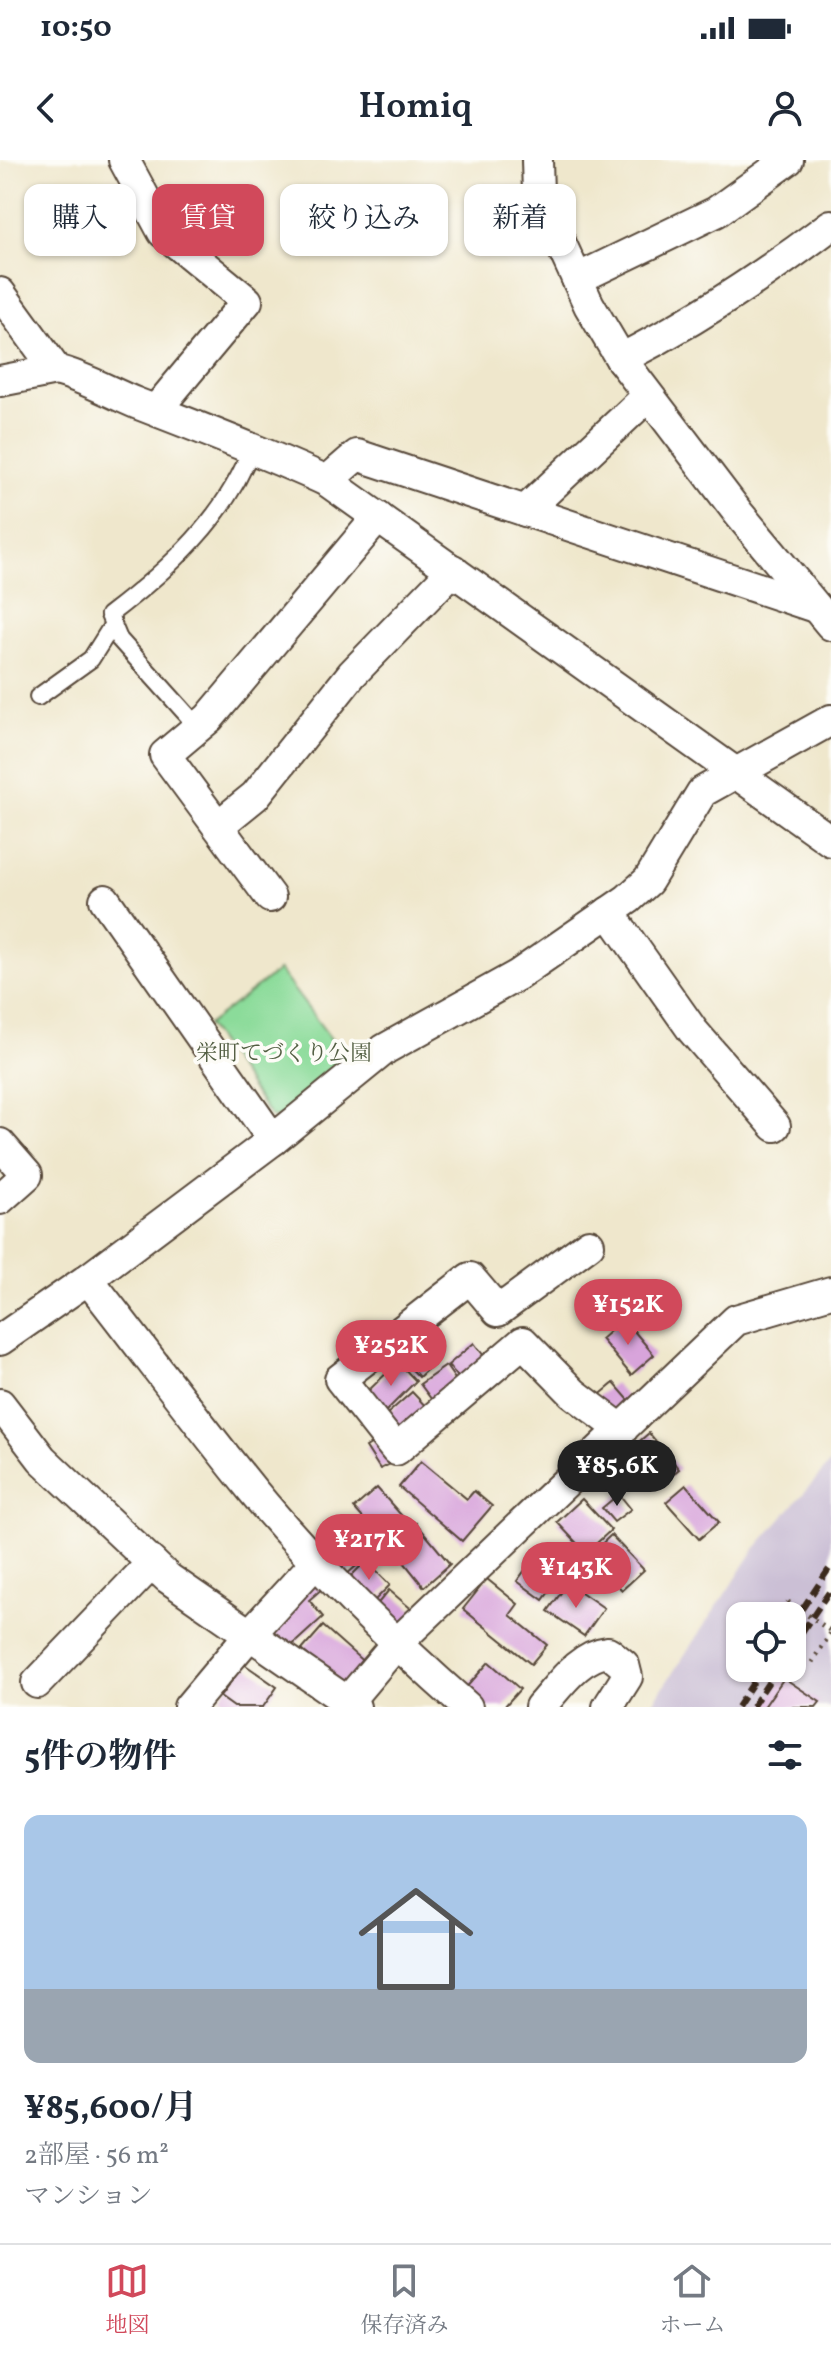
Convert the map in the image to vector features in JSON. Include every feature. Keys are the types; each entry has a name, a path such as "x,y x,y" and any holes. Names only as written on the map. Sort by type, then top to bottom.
{"street":[{"path":"124,160 163,232 247,301 156,410"},
{"path":"537,160 538,194 577,279 621,359 739,514 823,616"},
{"path":"577,279 716,212 788,160"},
{"path":"621,359 670,335 785,260 831,225"},
{"path":"0,293 56,370"},
{"path":"0,381 56,370 79,376 116,395 252,447 327,481 831,841"},
{"path":"525,511 648,396"},
{"path":"327,481 357,455 823,616"},
{"path":"270,897 165,755 209,718 378,517"},
{"path":"218,826 255,796 352,674 453,570"},
{"path":"0,1340 88,1279 273,1140 385,1049 518,975 609,912 648,881 702,792 831,720"},
{"path":"105,900 273,1140"},
{"path":"609,912 693,1031 775,1126"},
{"path":"0,1144 27,1175 0,1199"},
{"path":"498,1311 589,1244"},
{"path":"523,1342 396,1450 340,1379 470,1278 523,1342 573,1393 622,1430"},
{"path":"88,1279 254,1492 316,1562 396,1644 467,1707"},
{"path":"0,1404 42,1459 168,1578 348,1705 396,1644 736,1320 831,1292"},
{"path":"189,1707 316,1562"},
{"path":"37,1683 152,1563"},
{"path":"540,1707 585,1659 608,1652 624,1665 627,1677 608,1707"}],"lane":[{"path":"198,727 119,639 109,615 170,563 217,515 243,474 252,447"},
{"path":"38,697 91,659 113,624"}],"path":[{"path":"806,1615 831,1632 812,1662"}],"shaded area":[{"path":"831,1462 831,1707 650,1707 755,1549"}],"green space":[{"name":"栄町てづくり公園","path":"279,970 350,1064 282,1118 271,1117 207,1025"}],"building":[{"path":"624,1319 654,1355 631,1375 601,1339"},
{"path":"422,1342 438,1359 419,1377 403,1360"},
{"path":"474,1343 490,1364 464,1384 448,1365"},
{"path":"398,1362 416,1381 384,1413 365,1394"},
{"path":"446,1366 457,1382 432,1400 420,1384"},
{"path":"614,1383 634,1406 618,1421 597,1397"},
{"path":"412,1392 431,1412 406,1436 386,1415"},
{"path":"649,1433 679,1469 656,1488 626,1453"},
{"path":"379,1439 394,1462 380,1469 366,1447"},
{"path":"421,1461 467,1499 474,1491 492,1506 462,1541 399,1487"},
{"path":"686,1485 719,1522 699,1539 666,1502"},
{"path":"377,1488 409,1524 386,1544 354,1508"},
{"path":"619,1494 631,1509 614,1522 602,1508"},
{"path":"582,1499 611,1530 586,1553 557,1522"},
{"path":"416,1523 450,1564 424,1587 391,1546"},
{"path":"611,1535 644,1570 622,1590 589,1556"},
{"path":"341,1536 363,1560 346,1575 324,1551"},
{"path":"366,1561 390,1585 373,1602 348,1579"},
{"path":"531,1562 557,1581 543,1600 517,1581"},
{"path":"487,1579 518,1604 510,1615 547,1645 531,1664 463,1609"},
{"path":"316,1580 323,1588 309,1600 323,1617 288,1649 266,1625"},
{"path":"568,1583 604,1608 584,1636 548,1611"},
{"path":"389,1590 415,1612 400,1630 374,1608"},
{"path":"323,1626 367,1665 346,1689 302,1650"},
{"path":"489,1662 520,1689 504,1707 481,1707 463,1691"},
{"path":"244,1664 277,1687 263,1707 234,1707 220,1697"},
{"path":"781,1682 790,1682 820,1702 816,1707 764,1707"}],"railway":[{"path":"806,1603 831,1566"},
{"path":"806,1626 831,1589"},
{"path":"737,1707 754,1682"},
{"path":"752,1707 769,1682"}]}
